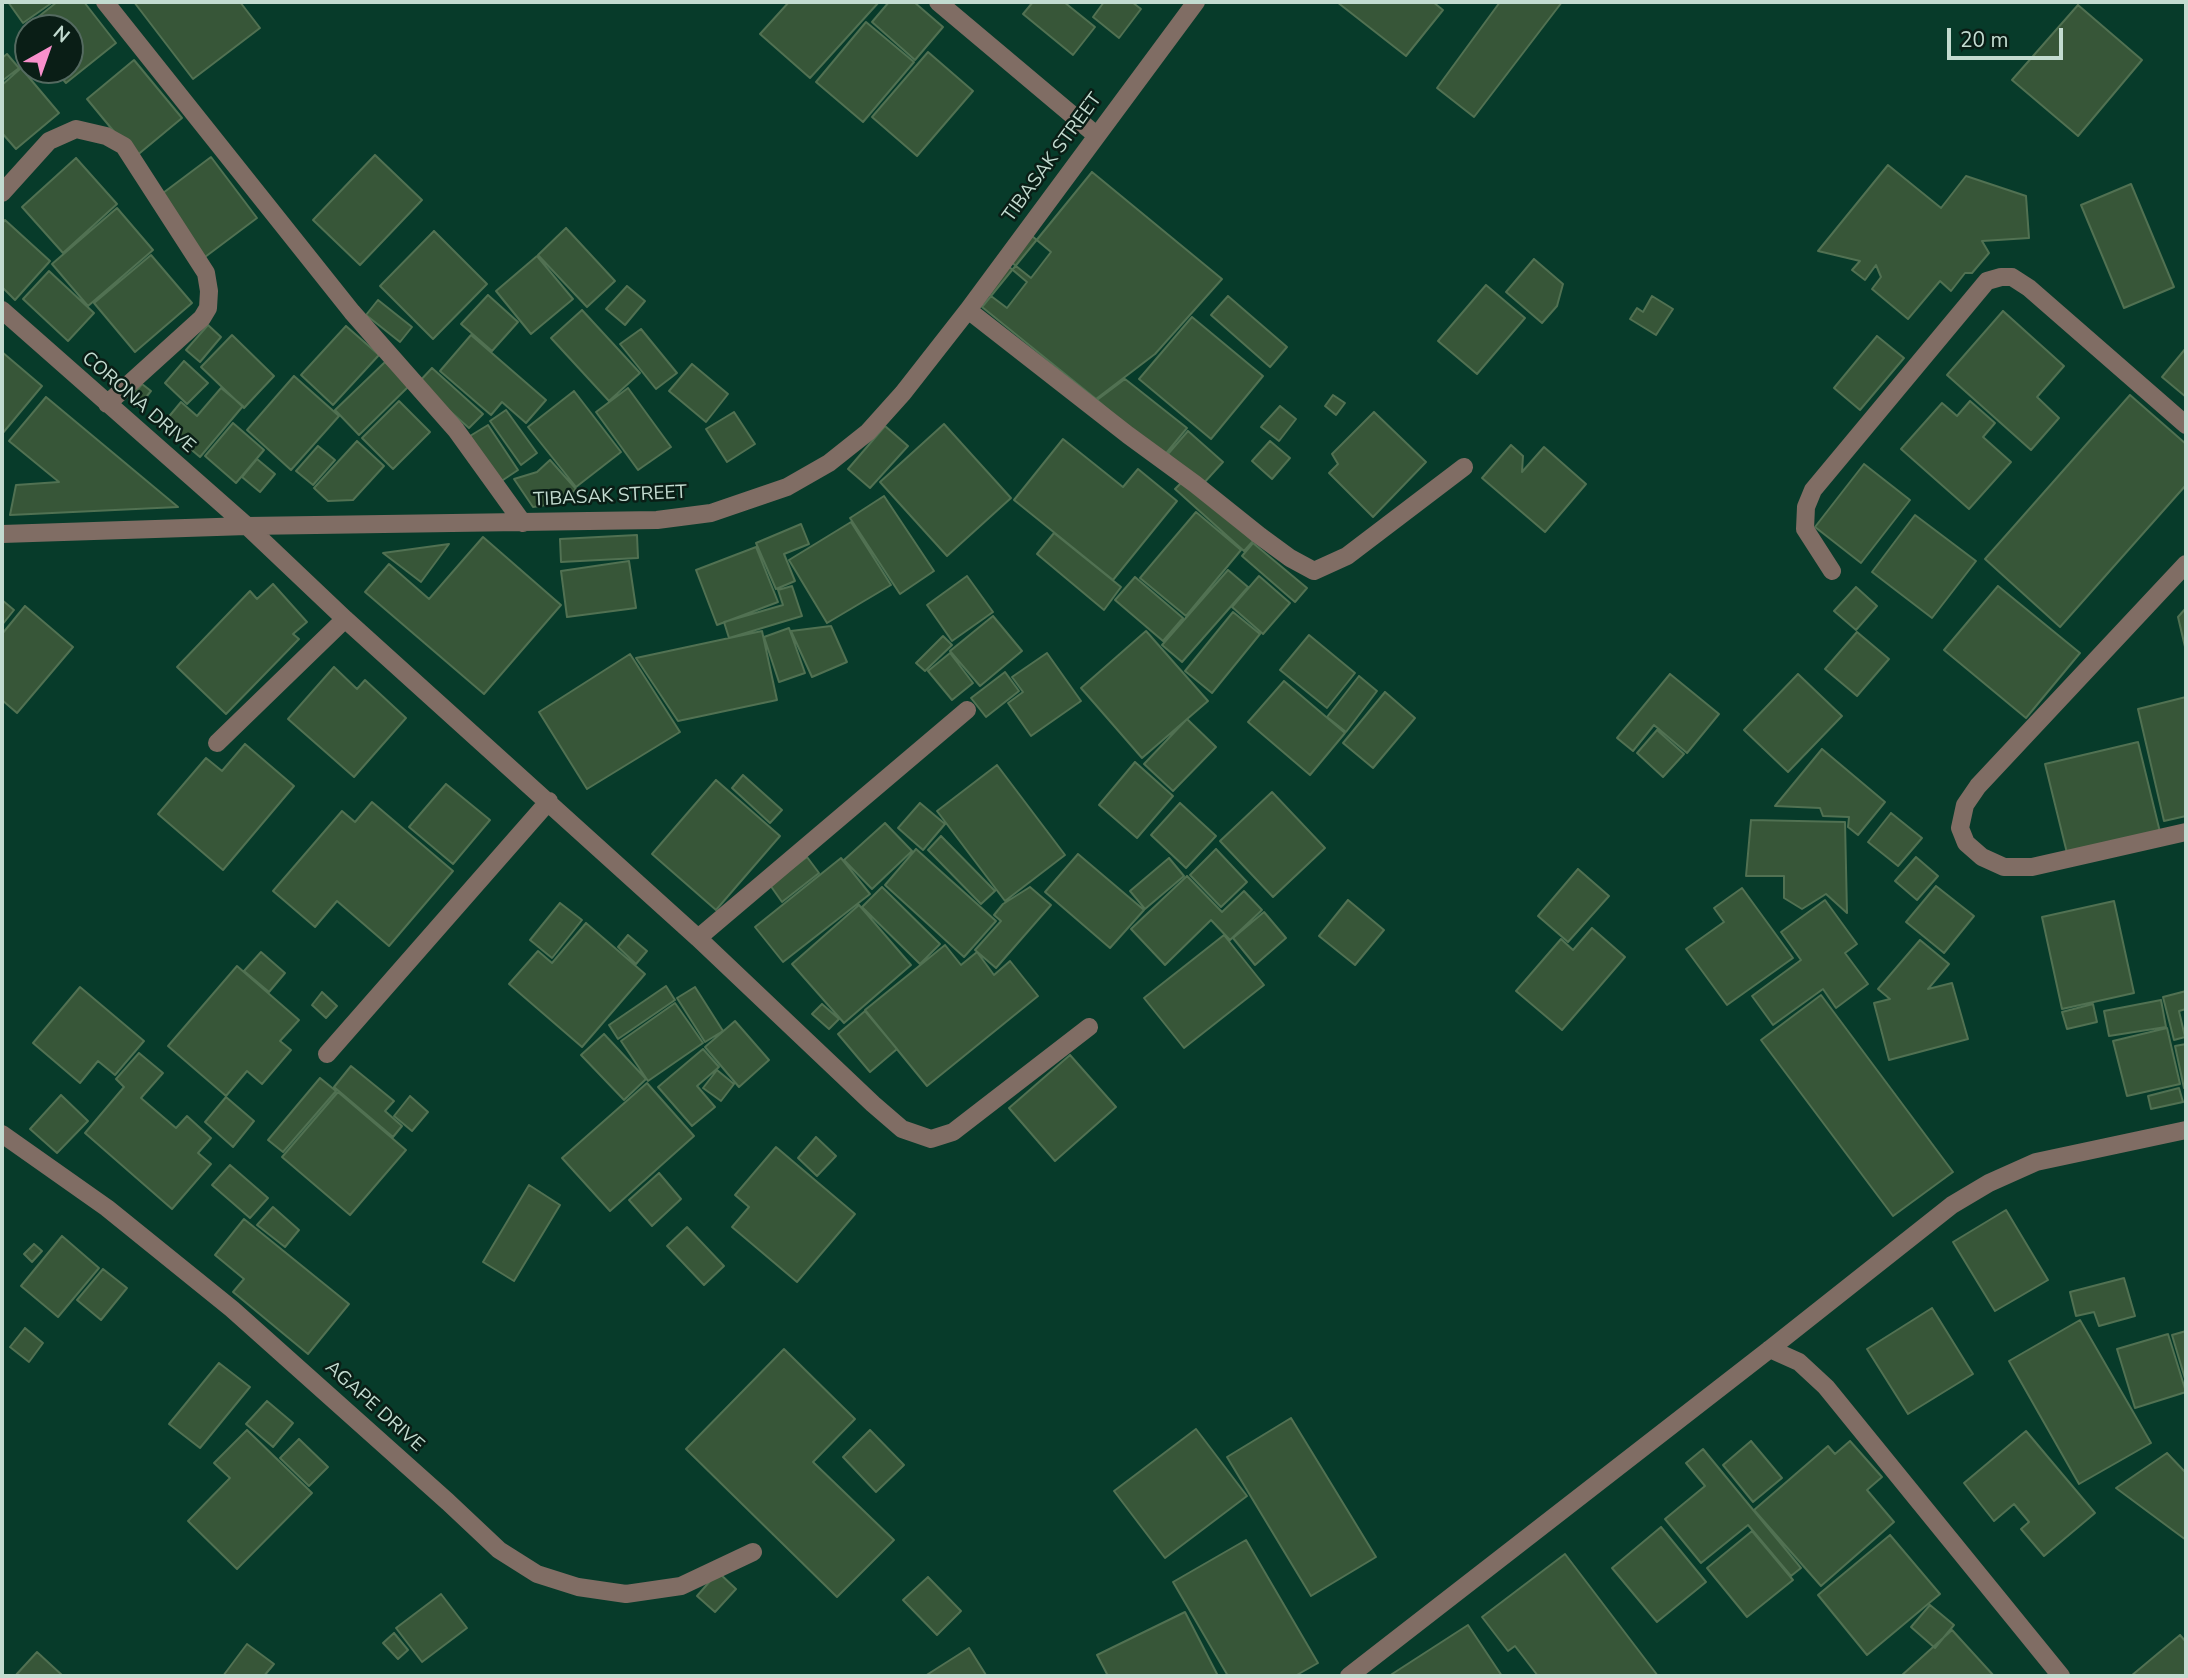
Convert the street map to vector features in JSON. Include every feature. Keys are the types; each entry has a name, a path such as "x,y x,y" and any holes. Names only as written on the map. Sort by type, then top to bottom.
{"street":[{"path":"105,2 352,312 456,430 523,523"},
{"path":"938,2 1096,135"},
{"name":"TIBASAK STREET","path":"2,534 247,526 657,520 710,513 786,487 829,463 868,432 903,393 968,310 1196,2"},
{"path":"2,193 49,141 76,129 106,136 124,146 206,273 208,308 202,318 107,404"},
{"path":"1832,570 1805,529 1806,508 1813,491 1987,281 2012,277 2029,288 2186,425"},
{"name":"CORONA DRIVE","path":"2,310 247,526 345,619 698,938 902,1129 931,1139 953,1132 1089,1027"},
{"path":"968,310 1260,536 1290,558 1314,571 1353,552 1464,467"},
{"path":"2186,564 1978,786 1965,805 1961,828 1966,843 1982,857 2004,867 2032,867 2186,832"},
{"path":"217,743 345,619"},
{"path":"698,938 967,710"},
{"path":"327,1054 549,801"},
{"path":"1349,1676 1952,1205 1989,1183 2036,1162 2186,1130"},
{"name":"AGAPE DRIVE","path":"2,1134 107,1208 232,1309 439,1493 499,1550 537,1574 578,1587 626,1594 681,1586 753,1552"},
{"path":"1770,1349 1799,1362 1826,1387 2062,1676"}],"building":[{"path":"8,2 53,2 36,14 17,14"},
{"path":"57,2 84,2 116,43 84,69 84,14 42,14"},
{"path":"134,2 240,2 260,28 193,79"},
{"path":"789,2 879,2 810,78 760,34"},
{"path":"889,2 914,2 943,27 915,60 872,22"},
{"path":"1033,2 1064,2 1095,27 1073,55 1023,14"},
{"path":"1104,2 1132,2 1141,9 1119,38 1093,17"},
{"path":"1337,2 1433,2 1443,10 1406,56"},
{"path":"1500,2 1562,2 1474,117 1437,88"},
{"path":"2078,5 2142,60 2078,136 2012,80"},
{"path":"866,22 914,62 863,122 816,82"},
{"path":"928,52 973,91 917,156 872,117"},
{"path":"7,54 14,62 14,72 2,81 2,58"},
{"path":"134,60 182,118 135,157 87,99"},
{"path":"14,74 14,84 35,84 59,113 16,149 2,133 2,85"},
{"path":"375,155 422,200 360,265 313,220"},
{"path":"211,157 257,218 205,257 159,196"},
{"path":"76,158 117,204 63,253 22,207"},
{"path":"1888,165 1941,208 1966,176 2026,196 2029,238 1982,241 1989,253 1972,273 1965,273 1951,291 1940,281 1908,319 1872,289 1881,277 1876,265 1865,280 1852,270 1860,261 1818,251"},
{"path":"1092,172 1222,279 1155,354 1096,399 982,307"},
{"path":"2131,184 2174,287 2124,308 2081,205"},
{"path":"117,208 153,250 88,306 52,264"},
{"path":"5,220 50,261 15,300 2,287 2,224"},
{"path":"566,228 615,281 587,307 538,255"},
{"path":"434,231 487,284 433,339 380,286"},
{"path":"1032,236 1051,252 1031,278 1011,262"},
{"path":"151,255 192,303 135,352 94,303"},
{"path":"537,256 573,299 531,334 496,291"},
{"path":"1534,259 1563,284 1557,306 1542,323 1506,292"},
{"path":"1008,266 1027,282 1007,308 987,293"},
{"path":"49,271 94,313 68,341 23,299"},
{"path":"1486,285 1525,318 1477,374 1438,341"},
{"path":"627,286 645,301 625,325 606,309"},
{"path":"488,295 518,322 492,351 461,324"},
{"path":"1228,296 1287,347 1270,367 1211,315"},
{"path":"1652,296 1673,309 1656,335 1630,319 1637,308 1643,312"},
{"path":"378,300 412,327 400,342 366,315"},
{"path":"582,310 640,373 609,401 551,338"},
{"path":"2003,311 2064,366 2037,397 2059,418 2031,450 1947,375"},
{"path":"1192,317 1263,376 1211,439 1139,379"},
{"path":"208,325 221,337 200,362 186,350"},
{"path":"346,326 379,355 333,405 301,375"},
{"path":"641,329 677,373 656,389 620,344"},
{"path":"232,335 274,376 244,408 201,367"},
{"path":"471,335 546,400 526,423 502,402 491,415 440,371"},
{"path":"1877,336 1904,358 1860,410 1834,388"},
{"path":"2186,348 2186,397 2162,377"},
{"path":"2,352 42,386 2,434"},
{"path":"184,361 208,383 187,404 165,383"},
{"path":"385,362 409,386 359,435 335,410"},
{"path":"692,364 728,394 706,422 669,391"},
{"path":"432,368 483,414 469,428 418,383"},
{"path":"294,376 339,416 291,470 247,430"},
{"path":"1125,379 1187,428 1163,457 1097,400"},
{"path":"142,384 151,391 138,407 129,400"},
{"path":"221,388 243,406 200,457 162,425 181,402 197,416"},
{"path":"628,388 671,447 638,470 596,412"},
{"path":"574,391 621,452 576,487 528,427"},
{"path":"1333,395 1345,403 1336,415 1325,406"},
{"path":"2130,395 2186,444 2186,485 2060,627 1985,559"},
{"path":"46,397 178,507 10,515 16,485 59,482 9,441"},
{"path":"399,401 430,432 393,469 362,438"},
{"path":"1970,401 1995,423 1983,437 2011,462 1969,509 1901,449 1942,403 1957,416"},
{"path":"1280,406 1296,419 1279,441 1261,427"},
{"path":"506,410 537,453 521,465 490,421"},
{"path":"734,412 755,444 727,462 706,429"},
{"path":"1374,412 1426,462 1373,517 1329,473 1338,464 1332,454"},
{"path":"233,423 264,450 236,483 205,456"},
{"path":"944,424 1011,498 947,556 880,482"},
{"path":"488,425 518,470 500,482 470,436"},
{"path":"885,426 908,446 870,488 848,469"},
{"path":"1188,431 1223,462 1202,485 1168,454"},
{"path":"1063,439 1123,487 1138,469 1177,501 1113,580 1014,500"},
{"path":"357,441 384,466 353,500 328,501 314,488"},
{"path":"1270,441 1290,458 1272,479 1252,461"},
{"path":"1511,445 1523,456 1522,472 1544,447 1586,484 1545,532 1482,478"},
{"path":"318,446 335,460 313,485 296,471"},
{"path":"257,459 275,474 260,492 242,477"},
{"path":"550,460 576,489 560,503 533,507 514,479 537,472"},
{"path":"1864,464 1910,500 1861,563 1815,527"},
{"path":"1184,480 1253,541 1244,551 1175,489"},
{"path":"884,496 934,571 900,594 850,518"},
{"path":"1196,512 1241,550 1186,616 1140,578"},
{"path":"1915,515 1976,561 1932,618 1872,572"},
{"path":"851,522 891,585 827,623 789,560"},
{"path":"801,524 809,544 784,554 795,581 776,589 756,543"},
{"path":"1054,533 1121,587 1104,610 1037,554"},
{"path":"637,535 638,558 561,562 560,539"},
{"path":"483,537 561,605 484,694 365,592 389,564 429,599"},
{"path":"1253,543 1307,588 1295,602 1242,556"},
{"path":"449,544 421,582 383,553"},
{"path":"756,547 778,602 717,625 696,570"},
{"path":"629,561 636,608 567,617 561,571"},
{"path":"1228,570 1248,587 1182,662 1162,645"},
{"path":"967,576 993,612 952,641 927,605"},
{"path":"1259,576 1290,603 1263,634 1232,607"},
{"path":"1135,577 1183,618 1163,641 1115,600"},
{"path":"273,584 307,622 293,634 299,639 226,714 177,667 250,591 257,599"},
{"path":"792,586 802,616 729,638 724,622 783,605 778,590"},
{"path":"1998,586 2080,653 2026,718 1944,650"},
{"path":"1856,587 1877,606 1856,630 1834,611"},
{"path":"2,600 14,610 2,625"},
{"path":"25,606 73,647 17,713 2,700 2,634"},
{"path":"2186,608 2186,651 2178,617"},
{"path":"1233,612 1260,634 1212,693 1185,671"},
{"path":"993,616 1022,651 980,686 950,651"},
{"path":"831,626 847,662 812,677 791,631"},
{"path":"789,628 805,673 779,682 764,637"},
{"path":"762,631 777,700 678,721 636,658"},
{"path":"1146,631 1208,701 1142,758 1081,688"},
{"path":"1857,632 1889,659 1857,696 1825,669"},
{"path":"1309,635 1355,673 1327,708 1280,670"},
{"path":"943,636 952,645 925,671 916,663"},
{"path":"950,653 973,683 952,700 928,671"},
{"path":"1047,653 1081,701 1031,736 1008,703 1023,692 1012,677"},
{"path":"630,654 680,732 587,789 539,712"},
{"path":"334,667 357,689 365,680 406,718 354,777 288,719"},
{"path":"1005,672 1019,691 986,717 971,698"},
{"path":"1670,674 1719,714 1687,753 1654,725 1633,751 1617,738"},
{"path":"1798,674 1842,716 1788,772 1744,730"},
{"path":"1359,676 1377,691 1346,732 1327,717"},
{"path":"1284,681 1345,733 1310,775 1248,722"},
{"path":"1385,692 1415,718 1373,768 1343,743"},
{"path":"2186,697 2186,816 2164,821 2138,709"},
{"path":"1187,719 1216,747 1173,791 1144,764"},
{"path":"1657,730 1684,754 1663,777 1637,753"},
{"path":"2138,742 2160,832 2067,853 2045,764"},
{"path":"245,744 294,786 223,870 158,814 206,758 222,771"},
{"path":"1822,749 1885,802 1858,835 1848,827 1849,817 1823,816 1820,808 1775,806"},
{"path":"1135,762 1173,796 1137,838 1099,805"},
{"path":"997,765 1065,855 1005,901 937,811"},
{"path":"743,775 782,810 770,823 732,788"},
{"path":"716,780 780,836 716,910 652,854"},
{"path":"446,784 490,820 453,864 409,827"},
{"path":"1272,792 1325,848 1273,897 1220,841"},
{"path":"372,802 453,871 389,946 337,901 315,927 273,891 342,811 355,822"},
{"path":"920,803 945,824 923,850 898,828"},
{"path":"1180,803 1216,836 1186,868 1151,835"},
{"path":"1891,813 1922,838 1898,866 1868,842"},
{"path":"1751,820 1845,822 1847,913 1826,894 1802,909 1784,898 1784,876 1746,876"},
{"path":"885,823 912,851 872,889 844,860"},
{"path":"941,836 995,891 981,904 928,850"},
{"path":"916,849 996,921 964,957 885,885"},
{"path":"1216,849 1247,882 1221,907 1190,875"},
{"path":"1078,854 1144,910 1110,948 1045,892"},
{"path":"807,857 819,873 782,902 770,885"},
{"path":"1916,857 1938,876 1917,900 1895,881"},
{"path":"841,858 870,894 783,962 755,927"},
{"path":"1169,858 1184,876 1145,909 1130,891"},
{"path":"1578,869 1609,896 1568,942 1538,916"},
{"path":"1187,876 1222,912 1244,891 1262,910 1230,940 1211,920 1165,965 1131,929"},
{"path":"1936,886 1974,916 1944,953 1906,922"},
{"path":"882,887 940,944 920,964 862,907"},
{"path":"1030,887 1051,905 996,968 975,950 1001,921 994,915 1003,904"},
{"path":"1742,888 1793,958 1727,1005 1686,949 1724,922 1714,908"},
{"path":"1348,900 1384,930 1355,965 1319,936"},
{"path":"1825,900 1857,944 1845,953 1868,984 1836,1008 1823,989 1773,1025 1752,996 1801,960 1781,932"},
{"path":"2114,901 2134,993 2062,1009 2042,917"},
{"path":"560,903 582,920 552,958 530,940"},
{"path":"859,905 911,965 844,1023 792,964"},
{"path":"1264,912 1286,938 1255,965 1233,938"},
{"path":"586,923 645,974 582,1047 509,984 538,951 552,963"},
{"path":"1592,928 1625,957 1562,1030 1516,991 1561,939 1573,950"},
{"path":"628,935 647,951 636,964 618,947"},
{"path":"1224,935 1264,985 1184,1048 1144,998"},
{"path":"1920,940 1949,964 1928,989 1952,983 1968,1039 1889,1060 1874,1003 1890,999 1878,989"},
{"path":"945,945 961,965 977,952 994,975 1010,961 1038,996 927,1086 865,1010"},
{"path":"261,952 285,973 269,992 244,971"},
{"path":"237,966 299,1020 280,1041 291,1050 262,1084 247,1071 226,1096 168,1046"},
{"path":"666,986 675,1000 618,1039 609,1025"},
{"path":"80,987 144,1041 115,1075 98,1061 80,1083 33,1043"},
{"path":"695,987 723,1031 705,1042 677,998"},
{"path":"2186,991 2186,1009 2179,1011 2185,1037 2174,1040 2163,997"},
{"path":"322,992 337,1006 326,1018 312,1005"},
{"path":"1821,995 1953,1172 1893,1216 1761,1040"},
{"path":"2161,1000 2166,1027 2109,1036 2104,1011"},
{"path":"675,1003 703,1043 648,1081 621,1041"},
{"path":"822,1004 839,1019 829,1029 812,1014"},
{"path":"2093,1004 2097,1022 2067,1029 2062,1012"},
{"path":"865,1011 897,1049 870,1072 838,1034"},
{"path":"735,1021 769,1060 739,1087 705,1047"},
{"path":"2167,1028 2180,1084 2127,1096 2113,1041"},
{"path":"604,1034 646,1079 624,1100 581,1055"},
{"path":"2186,1044 2186,1087 2184,1088 2175,1046"},
{"path":"703,1049 719,1067 697,1086 715,1107 692,1126 658,1087"},
{"path":"139,1053 163,1073 141,1098 176,1128 187,1116 211,1138 198,1153 211,1164 172,1209 85,1133 124,1087 116,1079"},
{"path":"1070,1055 1116,1107 1055,1161 1009,1108"},
{"path":"351,1066 394,1101 385,1111 402,1126 393,1137 334,1087"},
{"path":"717,1070 734,1084 721,1101 703,1088"},
{"path":"320,1078 336,1091 283,1152 268,1140"},
{"path":"647,1083 694,1136 610,1211 562,1158"},
{"path":"2179,1088 2183,1102 2151,1109 2148,1096"},
{"path":"338,1092 406,1150 350,1215 282,1157"},
{"path":"61,1095 88,1121 57,1153 30,1129"},
{"path":"410,1096 428,1112 412,1131 394,1116"},
{"path":"226,1097 254,1121 233,1147 205,1122"},
{"path":"816,1137 836,1156 817,1176 798,1158"},
{"path":"776,1147 855,1214 797,1282 732,1227 749,1207 735,1195"},
{"path":"230,1165 268,1198 250,1218 212,1185"},
{"path":"659,1173 681,1199 652,1226 629,1200"},
{"path":"529,1185 560,1205 514,1281 483,1262"},
{"path":"273,1207 299,1230 285,1247 257,1225"},
{"path":"2006,1210 2048,1280 1995,1311 1953,1242"},
{"path":"244,1219 349,1304 308,1354 233,1292 244,1279 215,1255"},
{"path":"687,1227 724,1266 704,1285 667,1246"},
{"path":"62,1236 99,1268 58,1317 21,1286"},
{"path":"34,1244 42,1251 32,1262 24,1254"},
{"path":"103,1269 127,1288 101,1320 77,1300"},
{"path":"2124,1278 2135,1316 2099,1326 2094,1312 2076,1316 2070,1292"},
{"path":"1932,1308 1973,1374 1908,1414 1867,1349"},
{"path":"2080,1320 2151,1443 2079,1484 2009,1361"},
{"path":"25,1328 43,1343 29,1362 10,1347"},
{"path":"2186,1331 2186,1382 2172,1335"},
{"path":"2168,1334 2186,1392 2135,1408 2117,1349"},
{"path":"784,1349 855,1419 813,1462 894,1540 837,1597 686,1449"},
{"path":"219,1363 250,1387 200,1448 169,1424"},
{"path":"267,1401 293,1423 273,1447 246,1424"},
{"path":"1291,1418 1376,1557 1311,1596 1227,1457"},
{"path":"1196,1429 1247,1496 1165,1558 1114,1491"},
{"path":"247,1430 312,1493 237,1569 188,1521 230,1478 214,1463"},
{"path":"870,1430 904,1465 876,1492 843,1457"},
{"path":"2026,1431 2095,1513 2044,1556 2021,1529 2029,1522 2014,1504 1994,1521 1964,1483"},
{"path":"299,1439 328,1467 309,1486 280,1458"},
{"path":"1751,1441 1782,1478 1753,1502 1723,1465"},
{"path":"1850,1441 1882,1477 1867,1490 1894,1522 1821,1586 1754,1510 1828,1446 1835,1454"},
{"path":"1703,1449 1801,1568 1791,1576 1748,1525 1701,1563 1665,1519 1705,1486 1686,1463"},
{"path":"2167,1453 2186,1473 2186,1540 2116,1488"},
{"path":"1661,1527 1706,1582 1657,1622 1612,1568"},
{"path":"1752,1531 1793,1580 1747,1617 1707,1568"},
{"path":"1890,1535 1940,1594 1867,1655 1818,1595"},
{"path":"1246,1540 1318,1663 1295,1676 1228,1676 1173,1582"},
{"path":"1565,1554 1658,1676 1538,1676 1515,1646 1508,1651 1482,1617"},
{"path":"718,1572 736,1589 715,1612 697,1596"},
{"path":"928,1577 961,1611 937,1635 903,1600"},
{"path":"441,1594 467,1628 422,1662 396,1628"},
{"path":"1930,1605 1954,1625 1935,1648 1911,1627"},
{"path":"1185,1612 1218,1676 1108,1676 1097,1655"},
{"path":"1468,1625 1502,1676 1389,1676"},
{"path":"1952,1630 1994,1676 1901,1676"},
{"path":"394,1633 408,1650 398,1659 383,1643"},
{"path":"2180,1635 2186,1642 2186,1676 2131,1676"},
{"path":"247,1644 274,1664 264,1676 223,1676"},
{"path":"969,1648 986,1675 925,1676"},
{"path":"37,1652 63,1676 15,1676"}]}
